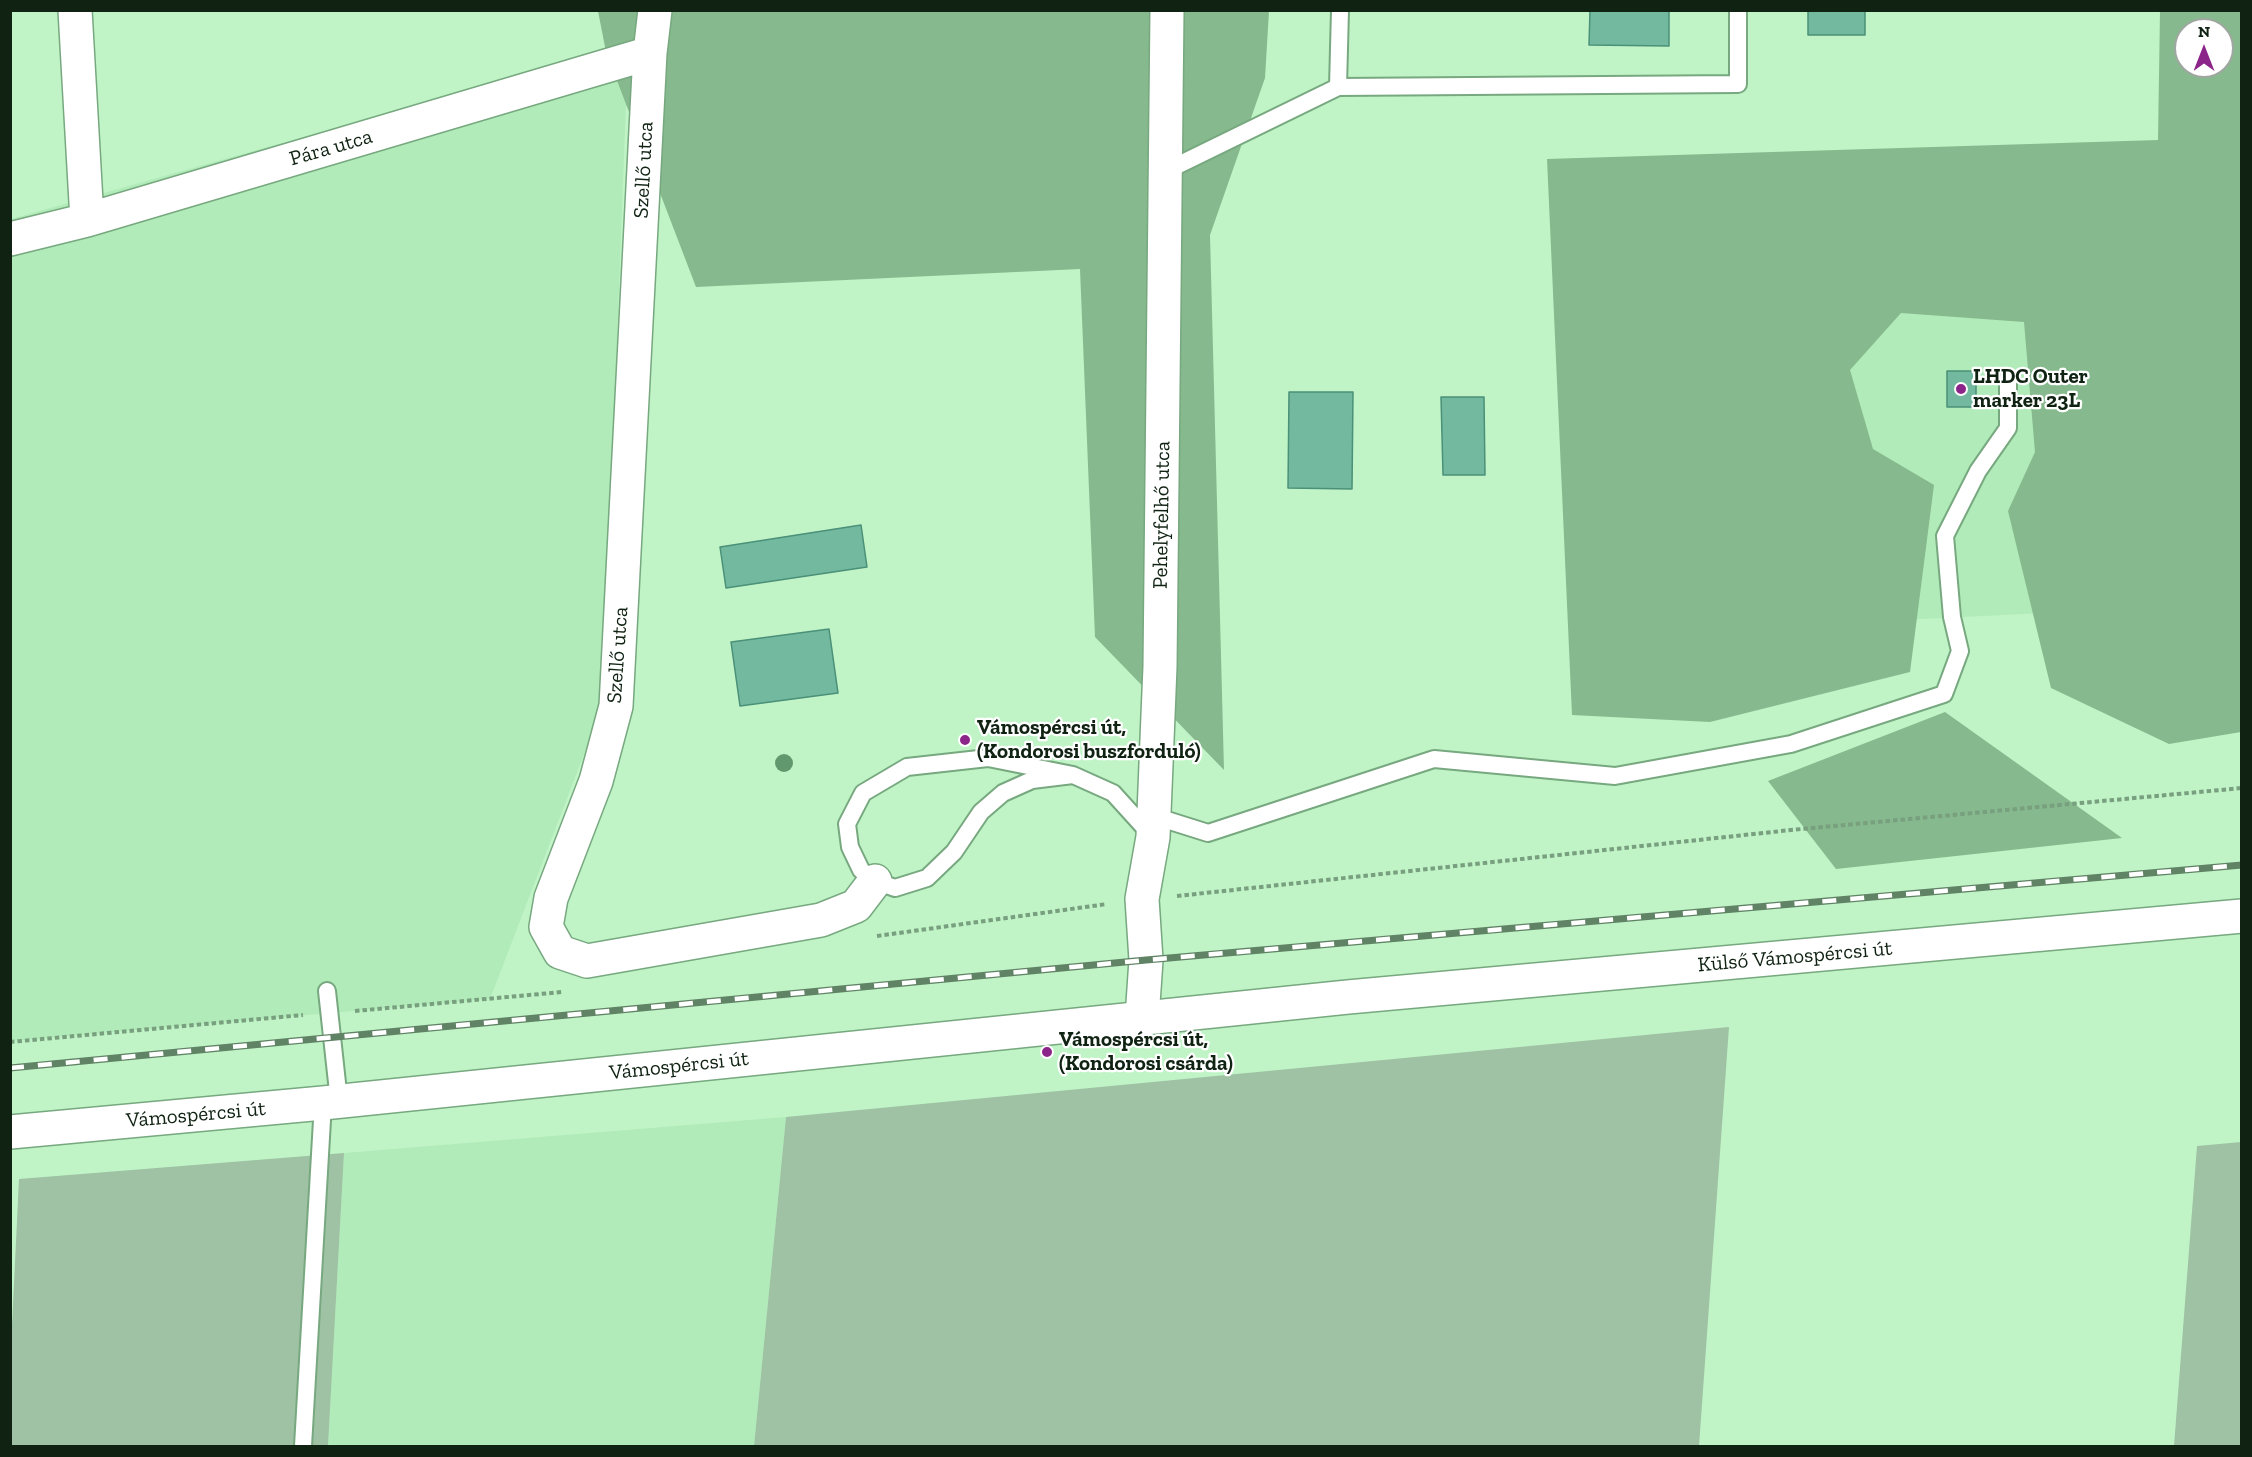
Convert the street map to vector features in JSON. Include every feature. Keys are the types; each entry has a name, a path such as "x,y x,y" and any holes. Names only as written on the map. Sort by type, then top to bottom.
{"street":[{"path":"75,10 87,220"},
{"name":"Szellő utca","path":"655,10 650,53 616,706 596,781 551,897 546,927 560,951 587,961 821,920 856,906 875,881"},
{"name":"Pehelyfelhő utca","path":"1142,1018 1146,960 1142,899 1153,826 1160,667 1167,10"},
{"name":"Pára utca","path":"10,239 87,220 650,53"},
{"name":"Külső Vámospércsi út","path":"1348,997 2241,916"},
{"name":"Vámospércsi út","path":"10,1132 331,1102 1348,997"}],"lane":[{"path":"1338,87 1340,10"},
{"path":"1166,171 1338,87 1738,84 1738,10"},
{"path":"1073,775 1032,780 1003,793 981,812 954,852 927,878 895,888 875,881 861,870 850,847 847,824 863,793 907,767 988,759 1073,775 1113,793 1153,826 1208,833 1434,759 1615,776 1791,744 1944,694 1960,651 1952,617 1945,536 1978,471 2008,428 2008,379"},
{"path":"303,1446 331,1102 327,991"}],"path":[{"path":"1142,899 1791,830 2241,788"}],"shaded area":[{"path":"598,11 1269,11 1265,78 1210,235 1224,770 1095,637 1080,269 696,287 606,52"},
{"path":"2160,11 2241,11 2241,732 2169,744 2051,688 2008,511 2035,452 2024,322 1901,313 1850,370 1873,449 1934,485 1910,672 1710,722 1572,715 1547,159 2158,140"},
{"path":"606,52 626,104 603,705 490,999 11,1041 11,219"},
{"path":"2090,276 2106,610 1778,626 1762,292"},
{"path":"1945,712 2122,838 1836,869 1768,781"},
{"path":"1729,1027 1699,1446 754,1446 786,1117"},
{"path":"786,1117 754,1446 328,1446 344,1153"},
{"path":"2241,1142 2241,1446 2174,1446 2197,1146"},
{"path":"344,1153 328,1446 11,1446 11,1346 19,1179"}],"building":[{"path":"1590,10 1669,10 1669,46 1589,45"},
{"path":"1808,10 1865,10 1865,35 1808,35"},
{"name":"LHDC Outer marker 23L","path":"1947,371 1976,371 1976,407 1947,407"},
{"path":"1289,392 1353,392 1352,489 1288,488"},
{"path":"1441,397 1484,397 1485,475 1443,475"},
{"path":"861,525 867,567 726,588 720,547"},
{"path":"829,629 838,693 740,706 731,642"}],"railway":[{"path":"10,1068 1146,960 2242,865"}],"place":[{"name":"LHDC Outer marker 23L","path":"1961,389"},
{"name":"Vámospércsi út, (Kondorosi buszforduló)","path":"965,740"},
{"name":"Vámospércsi út, (Kondorosi csárda)","path":"1047,1052"}]}
